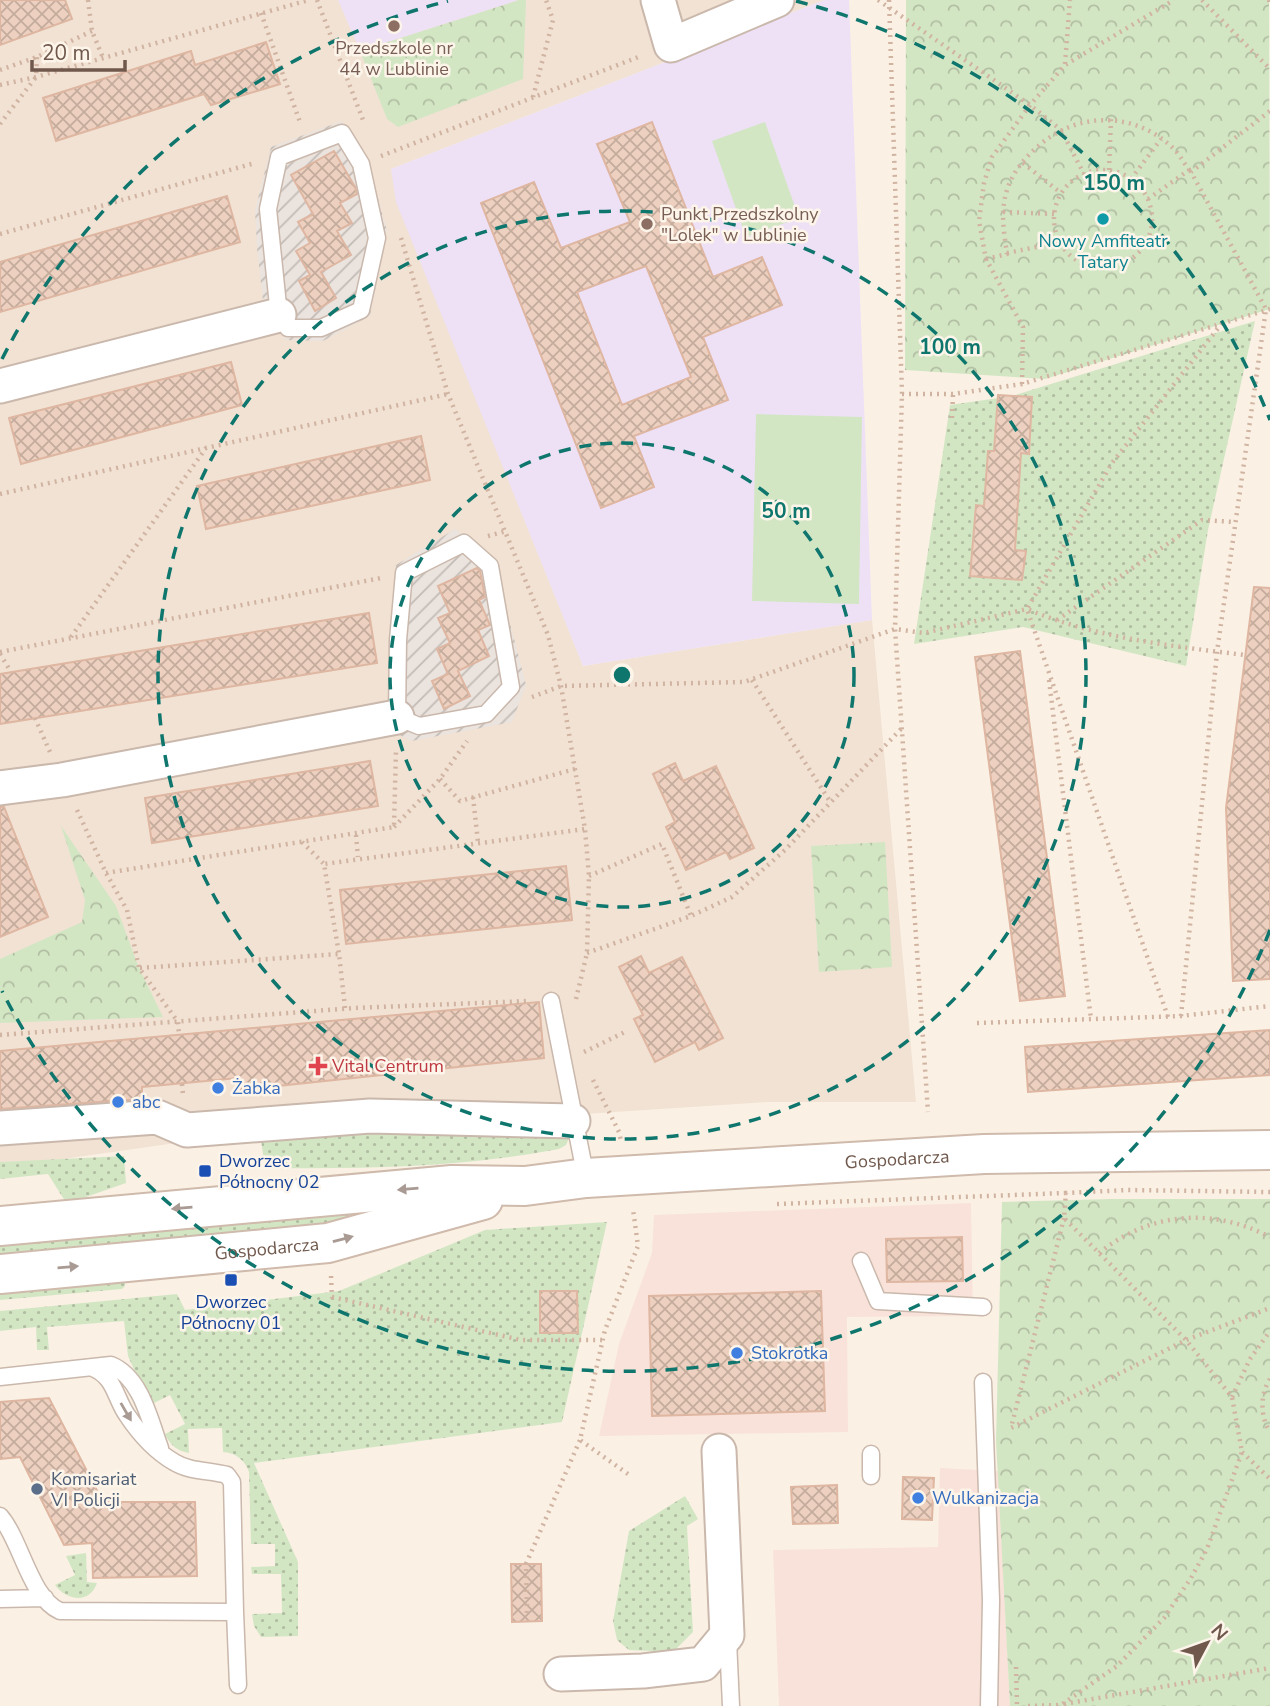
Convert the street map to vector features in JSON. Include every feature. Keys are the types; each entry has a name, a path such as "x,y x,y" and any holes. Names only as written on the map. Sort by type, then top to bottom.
{"street":[{"path":"658,0 671,45 777,0"},
{"path":"0,386 279,315"},
{"path":"0,788 62,780 397,716"},
{"path":"0,1128 157,1117 187,1130 370,1116 573,1121"},
{"name":"Gospodarcza","path":"0,1226 452,1185 525,1186 586,1178 631,1194 984,1154 1270,1150"},
{"name":"Gospodarcza","path":"0,1274 328,1242 472,1204 525,1186"},
{"path":"561,1674 643,1671 703,1664 727,1634 719,1451"}],"lane":[{"path":"342,133 361,164 377,238 362,310 321,328 288,328 279,315 268,209 279,157 342,133"},
{"path":"464,543 490,566 510,687 486,714 419,726 397,716 398,640 404,573 464,543"},
{"path":"551,1001 586,1178"},
{"path":"861,1261 878,1301 984,1307"},
{"path":"0,1377 111,1365 125,1374 134,1385 163,1455"},
{"path":"93,1368 108,1377 125,1413 141,1434 163,1455 190,1470 227,1475 232,1482 238,1685"},
{"path":"983,1382 991,1600 989,1706"},
{"path":"871,1454 871,1476"},
{"path":"0,1516 45,1598 51,1607 60,1611 235,1612"},
{"path":"0,1599 45,1598"},
{"path":"727,1634 731,1706"}],"path":[{"path":"88,0 92,31 103,58"},
{"path":"0,85 309,0"},
{"path":"533,98 552,20 547,0"},
{"path":"878,0 1030,105 1061,131 1084,174"},
{"path":"889,0 902,394 895,629 928,1112"},
{"path":"1065,65 1070,0"},
{"path":"1022,384 1023,327 986,259 979,221 984,183 992,157 1030,105 1065,65 1174,0"},
{"path":"1202,0 1270,69"},
{"path":"261,13 308,146"},
{"path":"0,70 37,57 92,31"},
{"path":"361,164 671,45"},
{"path":"0,124 36,77 37,57"},
{"path":"1148,199 1270,111"},
{"path":"1109,171 1111,119"},
{"path":"1007,253 1003,212 1008,188 1033,150 1061,131 1094,120 1111,119 1139,126 1174,149 1190,171 1268,309 1234,522 1217,652 1181,1016"},
{"path":"1130,179 1161,139"},
{"path":"0,234 279,157"},
{"path":"1023,163 1061,194"},
{"path":"1109,171 1130,179 1142,189 1152,214 1152,229 1138,253 1127,262 1112,267 1094,267 1068,253 1061,242 1055,215 1061,194 1072,181 1084,174 1109,171"},
{"path":"1003,212 1055,215"},
{"path":"986,259 1061,242"},
{"path":"902,394 953,394 1022,384 1268,309"},
{"path":"1168,1017 1027,609 1112,463 1223,322"},
{"path":"0,494 448,394"},
{"path":"952,418 953,394"},
{"path":"70,638 206,448"},
{"path":"1056,621 1202,520 1234,522"},
{"path":"11,672 0,653 404,573"},
{"path":"106,873 394,827 440,779 486,714 561,685 744,682 895,629 924,633 1027,609 1056,621 1143,642 1245,656"},
{"path":"1048,669 1091,1019"},
{"path":"752,679 831,803"},
{"path":"394,827 397,716"},
{"path":"35,718 106,873 127,910 139,968 178,1022 179,1036"},
{"path":"587,953 691,916 732,897 785,850 901,728"},
{"path":"440,779 460,800 575,769"},
{"path":"473,797 478,842"},
{"path":"324,864 585,829"},
{"path":"356,835 358,858"},
{"path":"302,842 324,864 345,1008"},
{"path":"589,876 662,844 691,916"},
{"path":"139,968 339,954"},
{"path":"0,1035 345,1008 528,1001"},
{"path":"977,1023 1168,1017 1270,1006"},
{"path":"580,1054 625,1032"},
{"path":"527,1613 526,1564 580,1440 602,1340 638,1246 619,1132"},
{"path":"768,1205 1128,1190 1270,1192"},
{"path":"1066,1193 1064,1218 1011,1428 1186,1340 1270,1308"},
{"path":"631,1194 647,1210"},
{"path":"1061,1705 1117,1666 1164,1618 1191,1578 1206,1549 1242,1452 1232,1397 1186,1340 1064,1218"},
{"path":"1099,1253 1119,1237 1139,1228 1185,1218 1225,1219 1270,1237"},
{"path":"331,1276 332,1297 521,1340 602,1340"},
{"path":"1232,1397 1250,1359 1270,1331"},
{"path":"1270,1379 1266,1385 1262,1406 1270,1432"},
{"path":"580,1440 628,1474"},
{"path":"1242,1452 1270,1479"},
{"path":"1028,1706 1061,1705 1270,1668"}],"shaded area":[{"path":"0,0 824,0 391,169 583,666 872,620 916,1102 768,1102 204,1139 0,1168"},
{"name":"Przedszkole nr 44 w Lublinie","path":"338,0 519,0 360,51"},
{"path":"824,0 849,0 872,620 583,666 396,202 391,169"},
{"path":"342,121 370,169 387,231 370,316 323,341 286,340 264,310 257,248 255,210 271,147"},
{"path":"455,529 493,557 526,685 512,722 411,741 386,728 396,565"},
{"path":"971,1203 973,1316 847,1317 848,1432 599,1436 619,1344 652,1253 654,1215"},
{"path":"940,1468 998,1471 1010,1706 779,1706 773,1550 938,1547"}],"green space":[{"path":"526,0 523,79 398,127 387,119 360,51"},
{"path":"906,0 1269,0 1270,309 1045,379 905,370"},
{"path":"765,122 799,218 746,237 712,141"},
{"path":"1255,321 1208,530 1186,666 1023,627 914,644 950,405 1012,396"},
{"path":"756,414 862,417 859,604 752,601"},
{"path":"61,826 116,906 139,968 163,1017 0,1023 0,959 82,922 85,900"},
{"path":"885,842 892,967 819,972 811,846"},
{"path":"341,1130 564,1131 569,1138 566,1145 559,1149 449,1164 265,1168 261,1140"},
{"path":"124,1156 126,1183 86,1197 65,1201 48,1174 0,1179 0,1162"},
{"path":"1270,1199 1270,1706 1010,1706 996,1441 1002,1202"},
{"path":"393,1205 323,1223 0,1256 0,1245"},
{"path":"607,1222 562,1422 254,1463 298,1562 298,1636 261,1637 254,1626 252,1614 282,1613 281,1574 252,1574 251,1567 275,1566 275,1544 251,1544 247,1468 236,1456 223,1452 222,1428 188,1429 189,1453 172,1444 165,1434 185,1424 170,1395 150,1405 128,1356 124,1321 47,1327 49,1350 37,1350 36,1327 0,1331 0,1311 177,1294 185,1310 339,1291 485,1230"},
{"path":"0,1280 125,1283 125,1286 122,1289 0,1300"},
{"path":"685,1496 698,1519 687,1526 693,1632 673,1652 629,1650 617,1640 613,1621 629,1531"},
{"path":"86,1553 87,1582 97,1583 94,1590 84,1597 72,1597 55,1585 75,1575 66,1556"}],"building":[{"path":"0,0 65,0 72,19 0,45"},
{"path":"266,42 280,84 211,105 204,94 56,141 43,98 191,51 195,65"},
{"path":"652,122 713,277 762,257 782,305 703,337 728,400 634,436 654,487 601,508 481,203 534,182 561,248 630,222 597,144","holes":["646,266 691,377 622,405 577,292"]},
{"path":"334,151 357,194 340,203 352,223 337,231 351,255 321,272 336,298 315,311 299,281 310,275 296,251 310,243 298,222 313,214 291,175"},
{"path":"227,196 240,242 0,312 0,262"},
{"path":"231,362 242,405 21,464 9,418"},
{"path":"998,395 1032,397 1029,454 1021,453 1015,550 1026,551 1022,580 970,576 976,505 984,506 988,451 994,451"},
{"path":"421,436 430,480 206,529 197,486"},
{"path":"477,568 485,597 479,600 490,625 478,630 489,656 458,671 470,696 444,709 432,681 448,674 437,649 450,643 438,618 450,613 438,586"},
{"path":"1254,587 1270,588 1270,979 1233,981 1226,808"},
{"path":"369,613 377,663 0,724 0,674"},
{"path":"1020,651 1065,996 1020,1001 975,657"},
{"path":"370,761 378,806 152,843 145,798"},
{"path":"675,763 683,781 716,766 754,848 730,859 726,852 686,870 666,827 675,822 653,774"},
{"path":"0,807 4,807 48,917 0,937"},
{"path":"566,866 572,920 346,944 340,890"},
{"path":"641,956 649,973 682,957 723,1038 699,1050 695,1042 655,1062 634,1019 643,1015 619,967"},
{"path":"539,1002 544,1058 240,1090 238,1078 142,1087 142,1099 0,1109 0,1051"},
{"path":"1270,1030 1270,1075 1028,1092 1025,1047"},
{"path":"962,1237 963,1281 887,1282 886,1239"},
{"path":"540,1291 577,1291 578,1333 540,1333"},
{"name":"Stokrotka","path":"821,1291 825,1411 652,1416 649,1296"},
{"path":"49,1398 103,1502 195,1502 197,1576 93,1578 92,1543 64,1545 20,1457 0,1459 0,1402"},
{"name":"Wulkanizacja","path":"903,1477 934,1478 932,1520 902,1519"},
{"path":"837,1485 838,1523 793,1524 791,1487"},
{"path":"511,1564 541,1564 542,1621 512,1622"}],"place":[{"name":"Przedszkole nr 44 w Lublinie","path":"394,26"},
{"name":"Nowy Amfiteatr Tatary","path":"1103,219"},
{"name":"Punkt Przedszkolny \"Lolek\" w Lublinie","path":"647,224"},
{"name":"Vital Centrum","path":"318,1066"},
{"name":"Żabka","path":"218,1088"},
{"name":"abc","path":"118,1102"},
{"name":"Dworzec Północny 02","path":"205,1171"},
{"name":"Dworzec Północny 01","path":"231,1280"},
{"name":"Stokrotka","path":"737,1353"},
{"name":"Komisariat VI Policji","path":"37,1489"},
{"name":"Wulkanizacja","path":"918,1498"}]}
